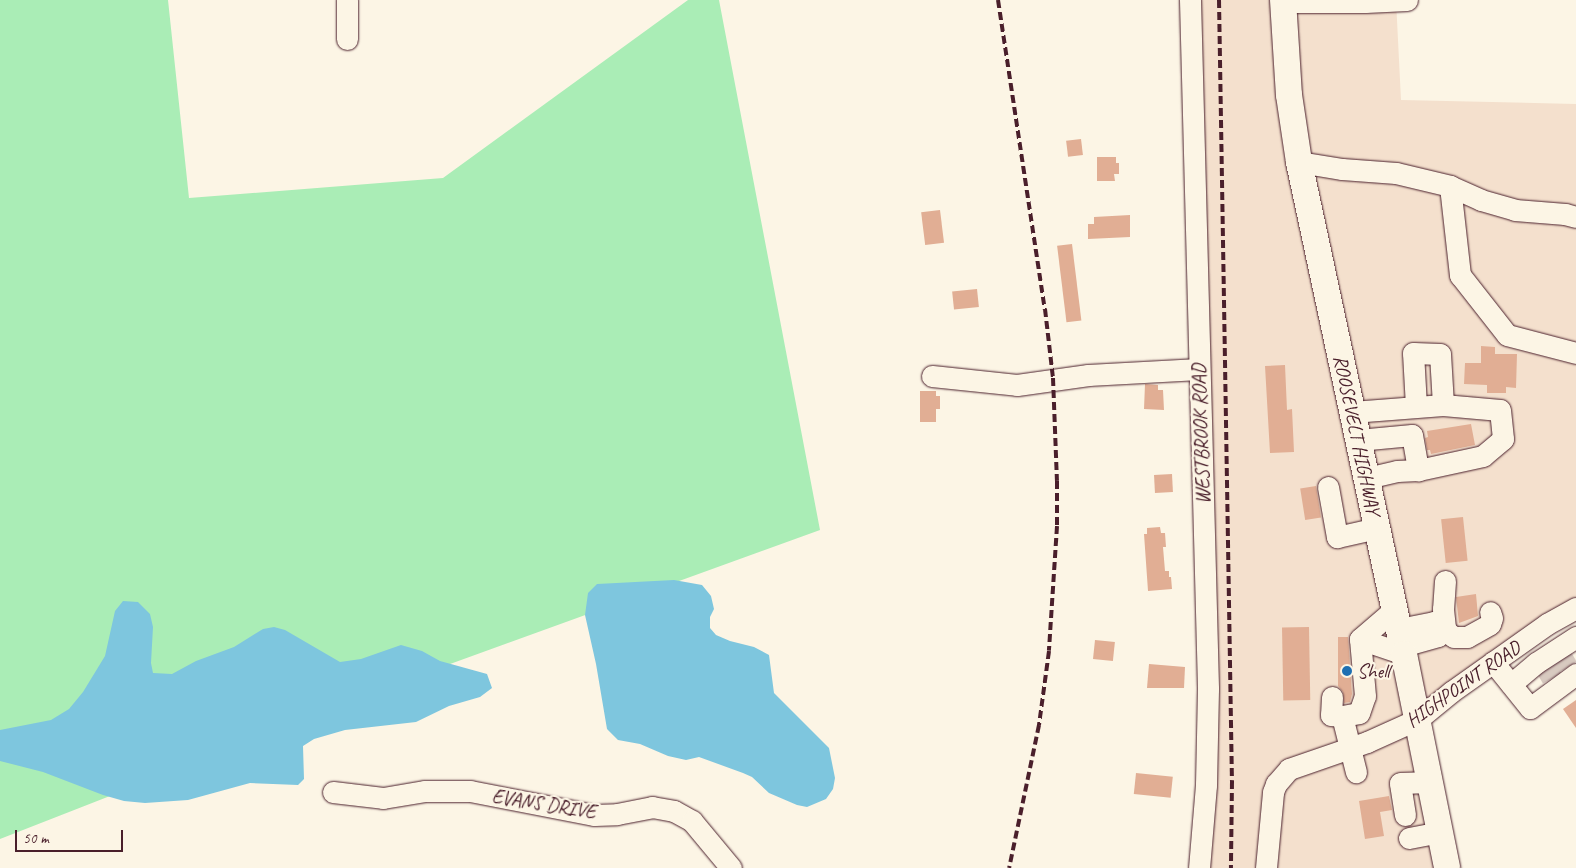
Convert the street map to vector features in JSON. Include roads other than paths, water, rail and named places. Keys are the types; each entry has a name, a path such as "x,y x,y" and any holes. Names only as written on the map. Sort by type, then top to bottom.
{"main road":[{"name":"ROOSEVELT HIGHWAY","path":"1283,1 1289,95 1299,162 1418,719 1447,868"}],"street":[{"path":"347,0 347,39"},
{"name":"WESTBROOK ROAD","path":"1190,0 1208,689 1206,785 1199,868"},
{"path":"1283,1 1407,1"},
{"path":"1299,162 1342,169 1396,173 1450,186 1481,200 1515,210 1565,214 1576,217"},
{"path":"1450,186 1460,275 1507,335 1576,353"},
{"path":"1416,406 1413,353 1440,354 1443,405"},
{"path":"932,376 1017,384 1088,374 1199,369"},
{"path":"1352,412 1443,405 1500,410 1503,439 1483,456 1418,470 1396,471 1366,478"},
{"path":"1358,440 1412,435 1418,470"},
{"path":"1328,487 1337,537 1377,528"},
{"path":"1444,581 1443,609 1445,628 1454,637 1467,637 1490,624 1492,618 1490,612"},
{"name":"HIGHPOINT ROAD","path":"1266,868 1273,792 1289,769 1397,730 1418,719 1547,624 1576,608"},
{"path":"1360,638 1400,634 1438,636 1445,628"},
{"path":"1360,638 1400,634"},
{"path":"1357,772 1331,709 1359,713 1365,696 1360,638"},
{"path":"1493,662 1530,708 1563,660"},
{"path":"1510,684 1563,660"},
{"path":"1405,815 1400,783 1431,782"},
{"name":"EVANS DRIVE","path":"333,792 383,798 425,792 470,792 594,815 617,814 652,808 674,810 692,821 731,868"},
{"path":"1409,838 1441,832"}],"water":[{"path":"674,580 702,585 711,596 714,609 710,617 710,628 716,635 730,641 754,647 769,655 774,693 829,748 835,778 833,789 826,799 807,807 797,805 769,793 752,777 743,773 699,757 686,760 668,756 640,744 618,740 607,729 596,664 585,615 588,593 597,584"},
{"path":"123,601 138,602 150,614 153,627 151,663 153,673 172,674 196,661 234,647 263,629 274,627 285,630 340,662 361,659 401,645 422,651 440,661 487,674 492,688 480,697 449,706 416,722 345,730 314,739 303,746 304,779 298,785 250,783 188,800 145,803 124,801 103,795 43,772 0,761 0,730 51,720 69,709 83,692 105,656 115,611"}],"tunnel":[{"path":"1559,652 1568,667"},
{"path":"1544,664 1552,678"}],"railway":[{"path":"998,0 1045,309 1053,378 1057,481 1057,526 1049,651 1039,725 1009,868"},
{"path":"1219,0 1232,781 1231,868"}],"place":[{"name":"Shell","path":"1347,671"}]}
